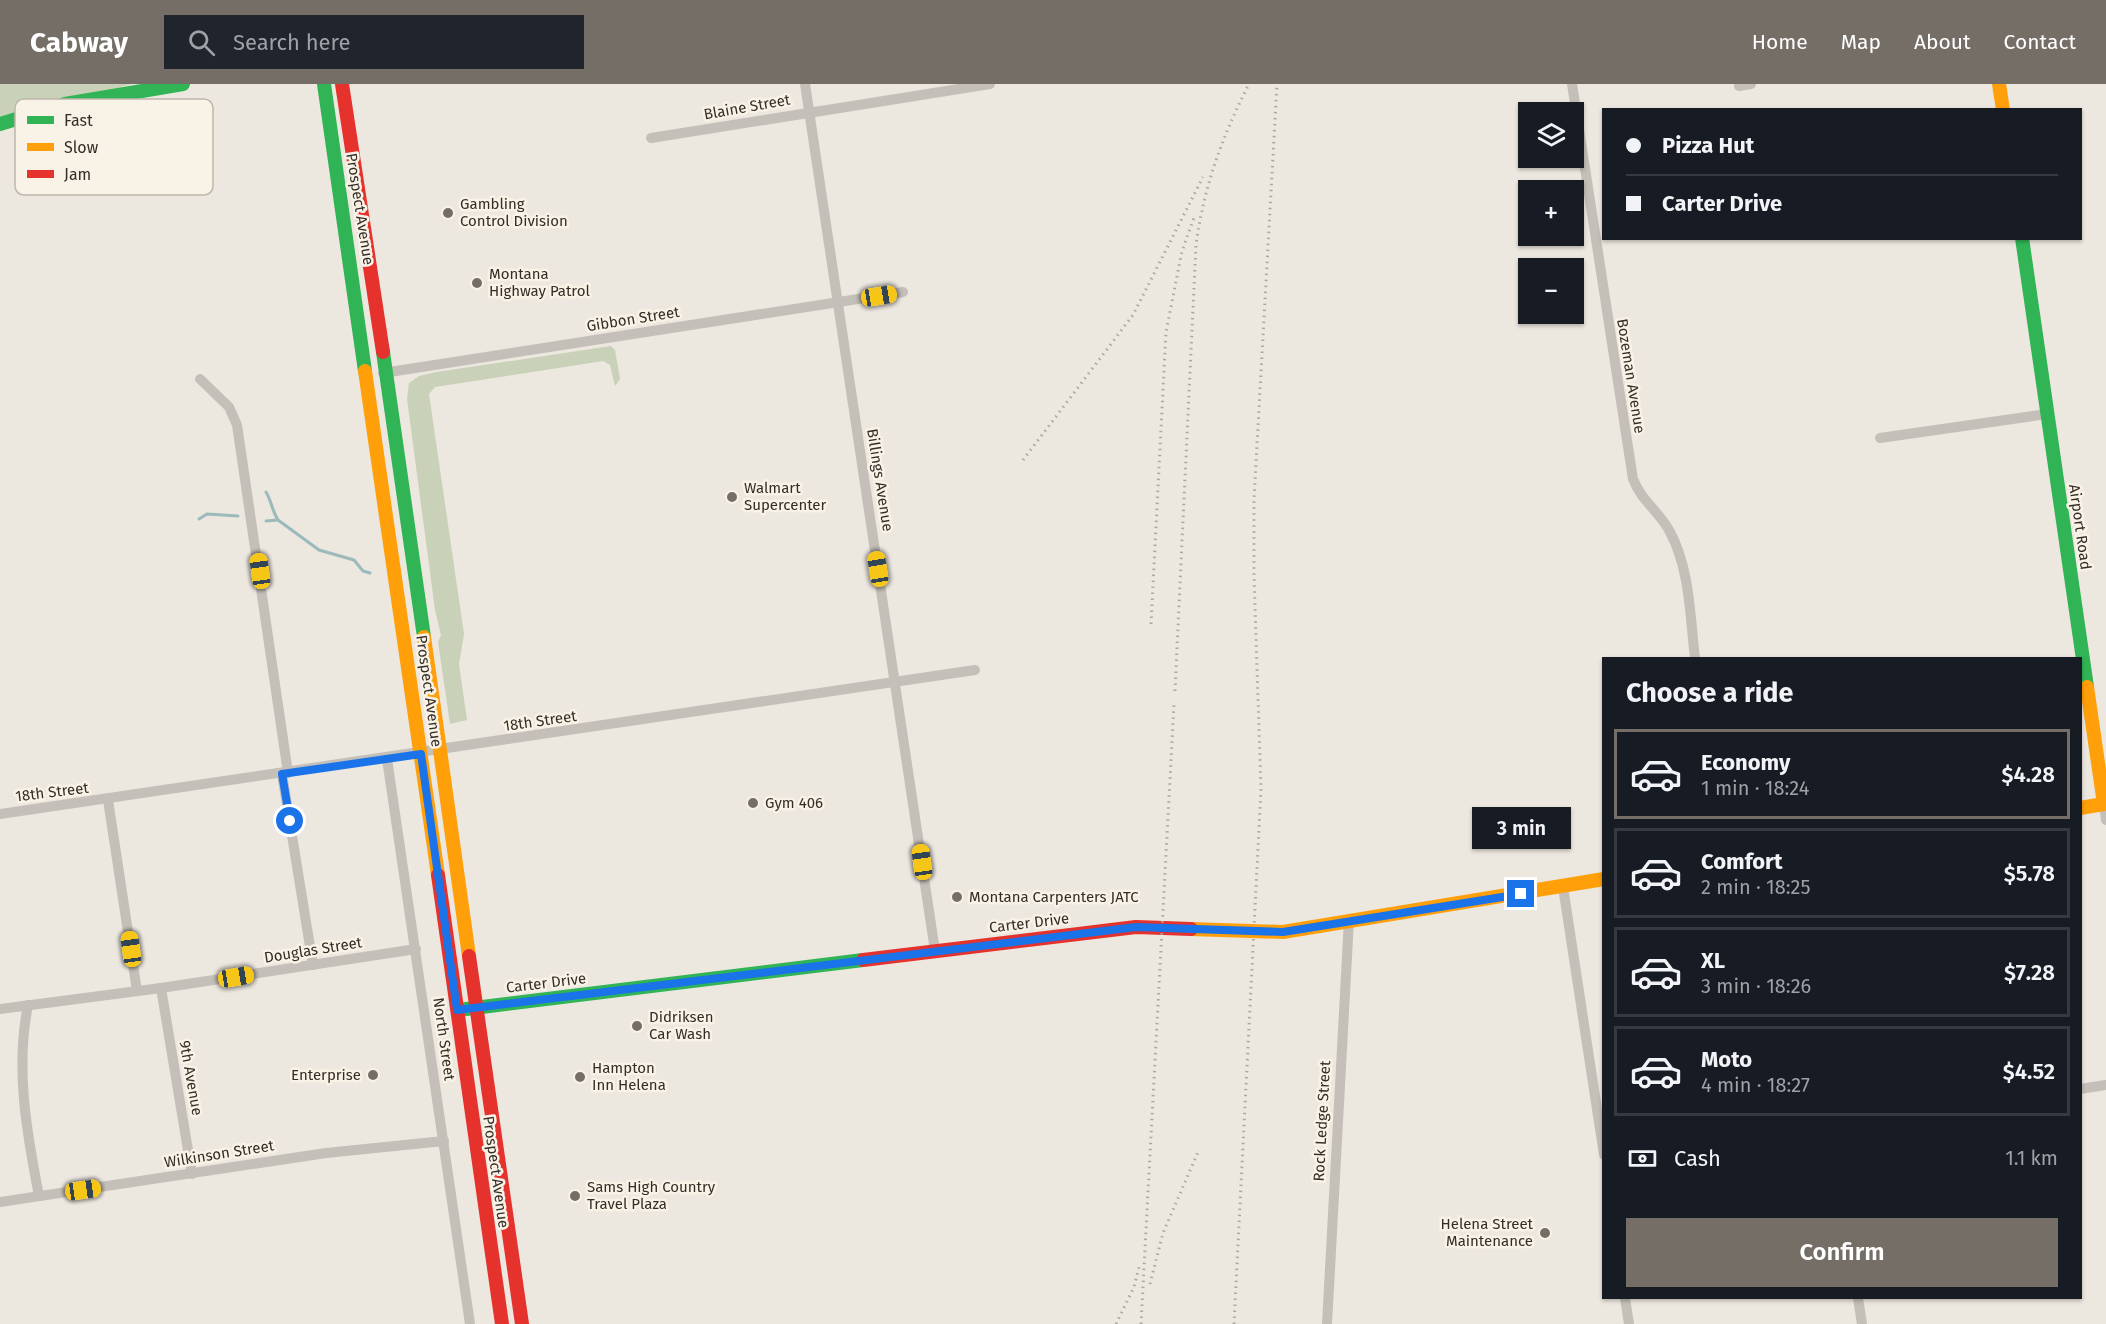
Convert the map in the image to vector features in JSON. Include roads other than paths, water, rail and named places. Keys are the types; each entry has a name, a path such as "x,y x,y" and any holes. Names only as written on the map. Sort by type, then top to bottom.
{"main road":[{"path":"94,99 183,84"},
{"name":"Prospect Avenue","path":"324,84 368,376 502,1324"},
{"name":"Prospect Avenue","path":"342,84 387,373 522,1324"},
{"path":"355,84 366,181 367,245"},
{"path":"1999,84 2003,108"},
{"path":"0,124 15,119"},
{"name":"Airport Road","path":"2022,240 2104,804"},
{"path":"2082,808 2104,804"},
{"name":"Carter Drive","path":"457,1010 1136,927 1283,932 1602,879"}],"street":[{"name":"Billings Avenue","path":"805,84 935,951"},
{"name":"Blaine Street","path":"651,138 809,111 990,84"},
{"name":"Bozeman Avenue","path":"1572,84 1633,479 1640,496 1669,528 1679,549 1695,657"},
{"path":"1739,86 1751,84"},
{"name":"Gibbon Street","path":"368,376 903,292"},
{"path":"200,379 229,407 237,425 313,965"},
{"path":"1880,438 2047,414"},
{"name":"18th Street","path":"0,814 895,684 975,670"},
{"name":"North Street","path":"387,759 470,1324"},
{"name":"18th Street","path":"108,800 137,991"},
{"name":"Airport Road","path":"2104,804 2106,820"},
{"path":"1563,887 1602,1142"},
{"name":"Rock Ledge Street","path":"1327,1324 1349,920"},
{"name":"Douglas Street","path":"0,1009 161,988 416,949"},
{"name":"9th Avenue","path":"161,988 192,1174"},
{"path":"28,1005 23,1032 25,1126 39,1197"},
{"path":"2082,1089 2106,1085"},
{"name":"Wilkinson Street","path":"0,1202 326,1154 444,1141"},
{"path":"1625,1299 1629,1324"},
{"path":"1858,1299 1862,1324"}],"waterway":[{"path":"266,492 278,520 319,550 354,560 363,571 370,573"},
{"path":"199,519 207,514 238,516"},
{"path":"266,521 278,520"}],"railway":[{"path":"1175,691 1196,245 1199,223 1215,162 1230,123 1249,84"},
{"path":"1234,1324 1261,789 1254,576 1254,499 1277,84"},
{"path":"1023,460 1133,315 1203,177"},
{"path":"1151,624 1166,332 1182,251 1195,215"},
{"path":"1141,1324 1174,704"},
{"path":"1150,1284 1163,1233 1198,1152"},
{"path":"1116,1324 1134,1287 1139,1267"}],"place":[{"name":"Gambling Control Division","path":"448,213"},
{"name":"Montana Highway Patrol","path":"477,283"},
{"name":"Walmart Supercenter","path":"732,497"},
{"name":"Gym 406","path":"753,803"},
{"name":"Montana Carpenters JATC","path":"957,897"},
{"name":"Didriksen Car Wash","path":"637,1026"},
{"name":"Enterprise","path":"373,1075"},
{"name":"Hampton Inn Helena","path":"580,1077"},
{"name":"Sams High Country Travel Plaza","path":"575,1196"},
{"name":"Helena Street Maintenance","path":"1545,1233"}]}
